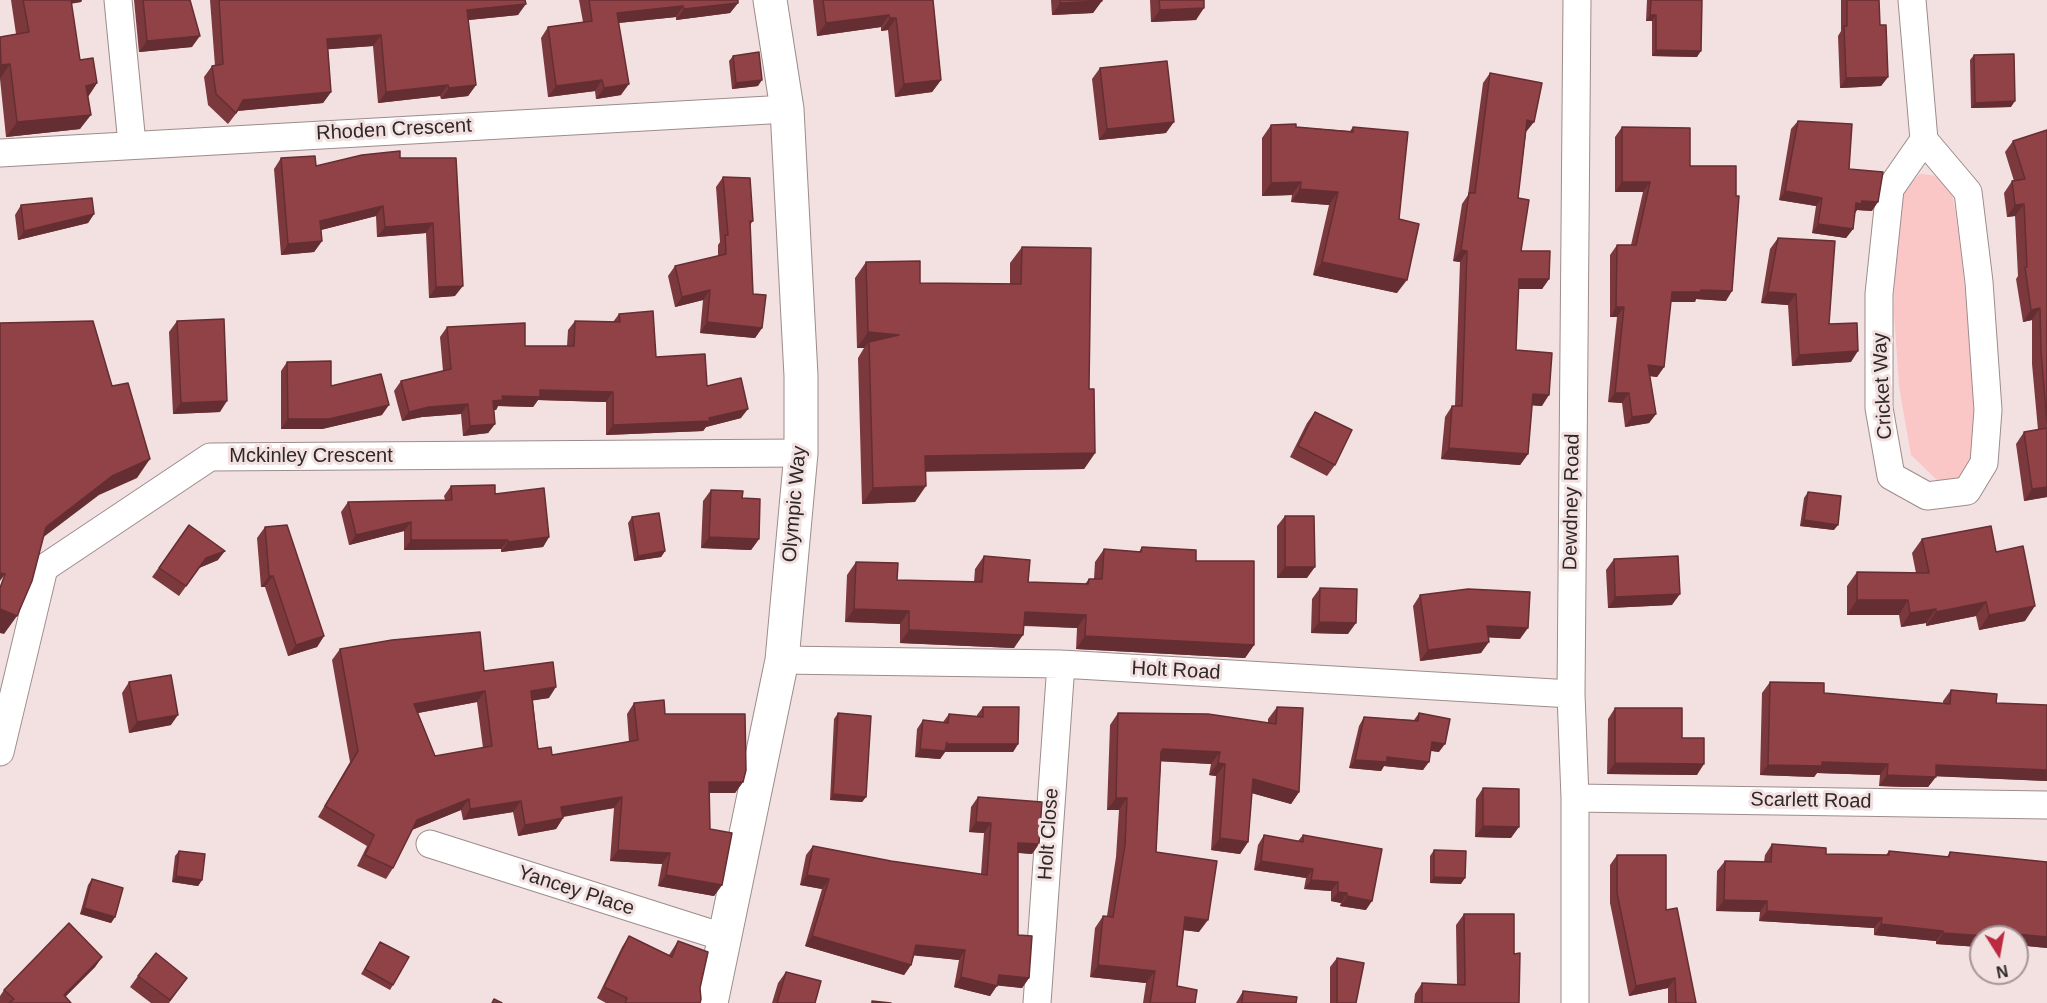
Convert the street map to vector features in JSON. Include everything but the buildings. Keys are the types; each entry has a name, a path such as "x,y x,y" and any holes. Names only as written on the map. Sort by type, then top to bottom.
{"street":[{"path":"118,0 132,144"},
{"name":"Olympic Way","path":"711,1003 782,660 801,453 801,376 787,109 770,0"},
{"name":"Dewdney Road","path":"1575,1003 1575,798 1571,694 1577,0"},
{"path":"1912,0 1924,141"},
{"name":"Rhoden Crescent","path":"0,153 787,109"},
{"name":"Cricket Way","path":"1924,141 1968,192 1979,282 1989,410 1984,463 1967,492 1927,496 1891,477 1879,397 1879,294 1890,189 1924,141"},
{"name":"Mckinley Crescent","path":"0,752 44,568 210,457 801,453"},
{"name":"Holt Road","path":"782,660 1061,664 1571,694"},
{"name":"Holt Close","path":"1038,1003 1061,664"},
{"name":"Scarlett Road","path":"1575,798 2047,805"},
{"name":"Yancey Place","path":"430,844 723,937"}],"shaded area":[{"path":"1920,174 1939,177 1949,185 1963,267 1974,396 1975,445 1969,465 1956,480 1937,480 1911,455 1899,386 1894,313 1895,238 1905,189"}]}
